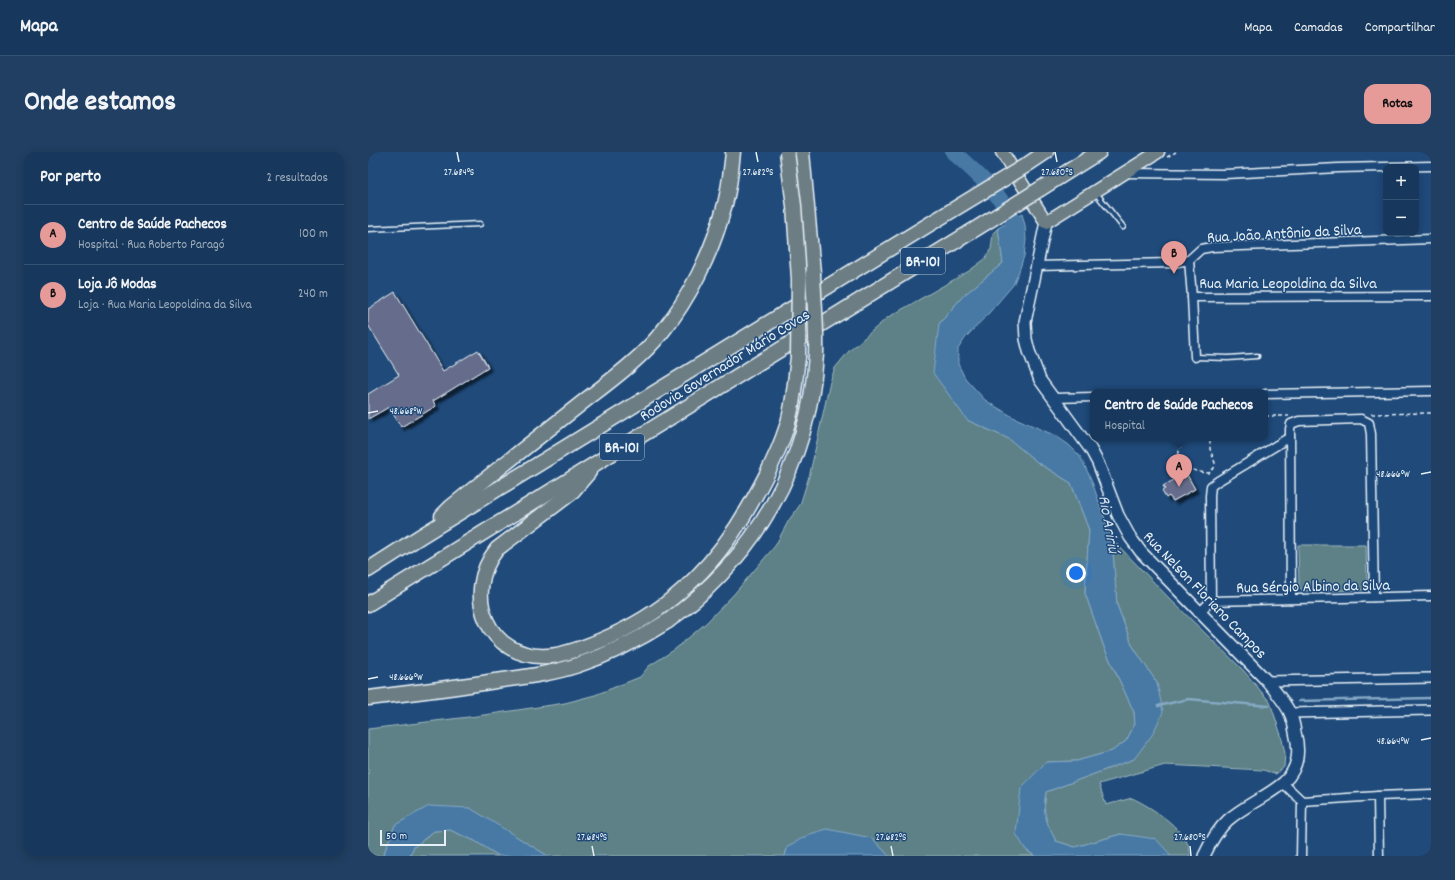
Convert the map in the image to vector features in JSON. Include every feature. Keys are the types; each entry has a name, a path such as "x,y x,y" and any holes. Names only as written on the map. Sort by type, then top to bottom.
{"highway":[{"name":"BR-101","path":"421,536 450,507 630,364 661,333 686,297 706,258 723,212 730,178 733,152"},
{"name":"BR-101","path":"597,462 571,493 503,543 491,556 483,572 480,589 481,607 488,623 499,638 513,649 530,655 549,656 584,646 620,632 642,619 669,601 698,576 735,532 764,482 787,425 792,405 798,357 799,279 794,206 788,152"},
{"path":"368,698 538,675 558,671 615,651 668,621 702,594 718,579 746,546 771,508 787,475 798,448 809,405 816,354 813,273 802,152"},
{"name":"Rodovia Governador Mário Covas","path":"368,570 1046,152"},
{"name":"Rodovia Governador Mário Covas","path":"368,604 1099,152"}],"main road":[{"path":"1002,152 1046,222 1158,152"},
{"name":"Rua Nelson Floriano Campos","path":"1046,222 1024,322 1029,351 1040,380 1055,398 1091,450 1098,463 1118,515 1131,539 1152,564 1268,681 1290,713 1298,742 1296,766 1291,775 1283,783 1227,821 1218,831 1204,856"}],"street":[{"path":"1124,173 1225,174 1338,168 1431,166"},
{"name":"Rua João Antônio da Silva","path":"1189,260 1202,249 1212,247 1431,239"},
{"name":"Rua Maria Leopoldina da Silva","path":"1036,266 1172,263 1189,260 1192,297 1431,296"},
{"path":"1192,297 1195,357"},
{"path":"1268,394 1431,391"},
{"path":"1055,398 1090,398"},
{"path":"1291,599 1290,437 1291,424 1299,420 1361,419 1369,423 1371,434 1374,597"},
{"path":"1200,612 1211,601 1211,486 1290,437"},
{"name":"Rua Sérgio Albino da Silva","path":"1211,601 1431,596"},
{"path":"1268,681 1431,678"},
{"path":"1290,713 1431,710"},
{"path":"1283,783 1302,801 1431,794"},
{"path":"1378,796 1379,856"},
{"path":"1301,856 1302,801"}],"lane":[{"path":"1095,191 1123,227"},
{"path":"368,229 480,224"},
{"path":"1195,357 1228,358 1257,356"}],"path":[{"path":"1183,441 1178,452 1181,466 1199,472 1209,473 1214,468 1215,463 1210,449 1210,441"}],"green space":[{"path":"998,228 1003,263 963,296 939,324 967,420 1009,439 1037,462 1071,483 1089,530 1085,593 1104,647 1134,712 1135,724 1126,741 1112,751 1077,761 1046,762 1026,850 1035,856 889,856 872,838 788,846 785,856 548,856 515,836 395,825 383,856 368,856 368,729 477,716 565,703 595,695 640,677 649,666 674,650 706,623 734,594 775,546 789,520 800,505 810,473 830,382 835,368 849,351 887,318 969,271 985,259 991,249 993,233"},
{"path":"1112,539 1170,599 1243,670 1270,702 1281,735 1285,753 1284,767 1276,774 1263,770 1165,765 1099,784 1106,805 1132,798 1149,807 1169,821 1185,838 1189,847 1190,856 1170,856 1168,852 1121,834 1075,847 1056,841 1048,826 1044,810 1046,792 1134,759 1157,683 1132,645 1117,605"},
{"path":"1298,545 1366,545 1367,586 1363,590 1303,591 1299,587"},
{"path":"450,830 475,841 499,856 409,856 414,847 434,831"}],"water":[{"path":"1022,214 1025,225 1026,240 1024,256 1019,271 1013,285 966,337 958,349 958,364 965,378 985,400 1013,417 1056,436 1069,445 1080,456 1091,479 1112,539 1117,605 1132,645 1157,683 1163,712 1152,735 1134,759 1046,792 1044,806 1046,817 1056,841 1075,847 1121,834 1156,839 1170,856 1035,856 1026,850 1016,834 1021,788 1046,762 1077,761 1112,751 1126,741 1135,724 1134,712 1104,647 1085,593 1089,530 1071,483 1037,462 1009,439 967,420 933,373 939,324 963,296 1003,263 998,228"},
{"path":"429,806 470,808 548,856 499,856 475,841 450,830 434,831 414,847 409,856 383,856 395,825"},
{"path":"827,829 872,838 889,856 785,856 788,846 810,834"}],"building":[{"path":"395,292 443,371 478,350 488,367 433,401 436,406 401,427 389,407 368,419 368,394 399,375 368,325 368,309"},
{"path":"1186,473 1195,489 1173,501 1169,496 1166,498 1162,491 1165,489 1163,486"}],"waterway":[{"name":"Rio Aririú","path":"953,152 984,180 1003,203 1011,216 1017,241"},
{"path":"1299,701 1431,698"},
{"path":"1158,706 1188,699 1269,706"}],"place":[{"name":"Loja Jô Modas","path":"1174,274"},
{"name":"Centro de Saúde Pachecos","path":"1179,487"}]}
